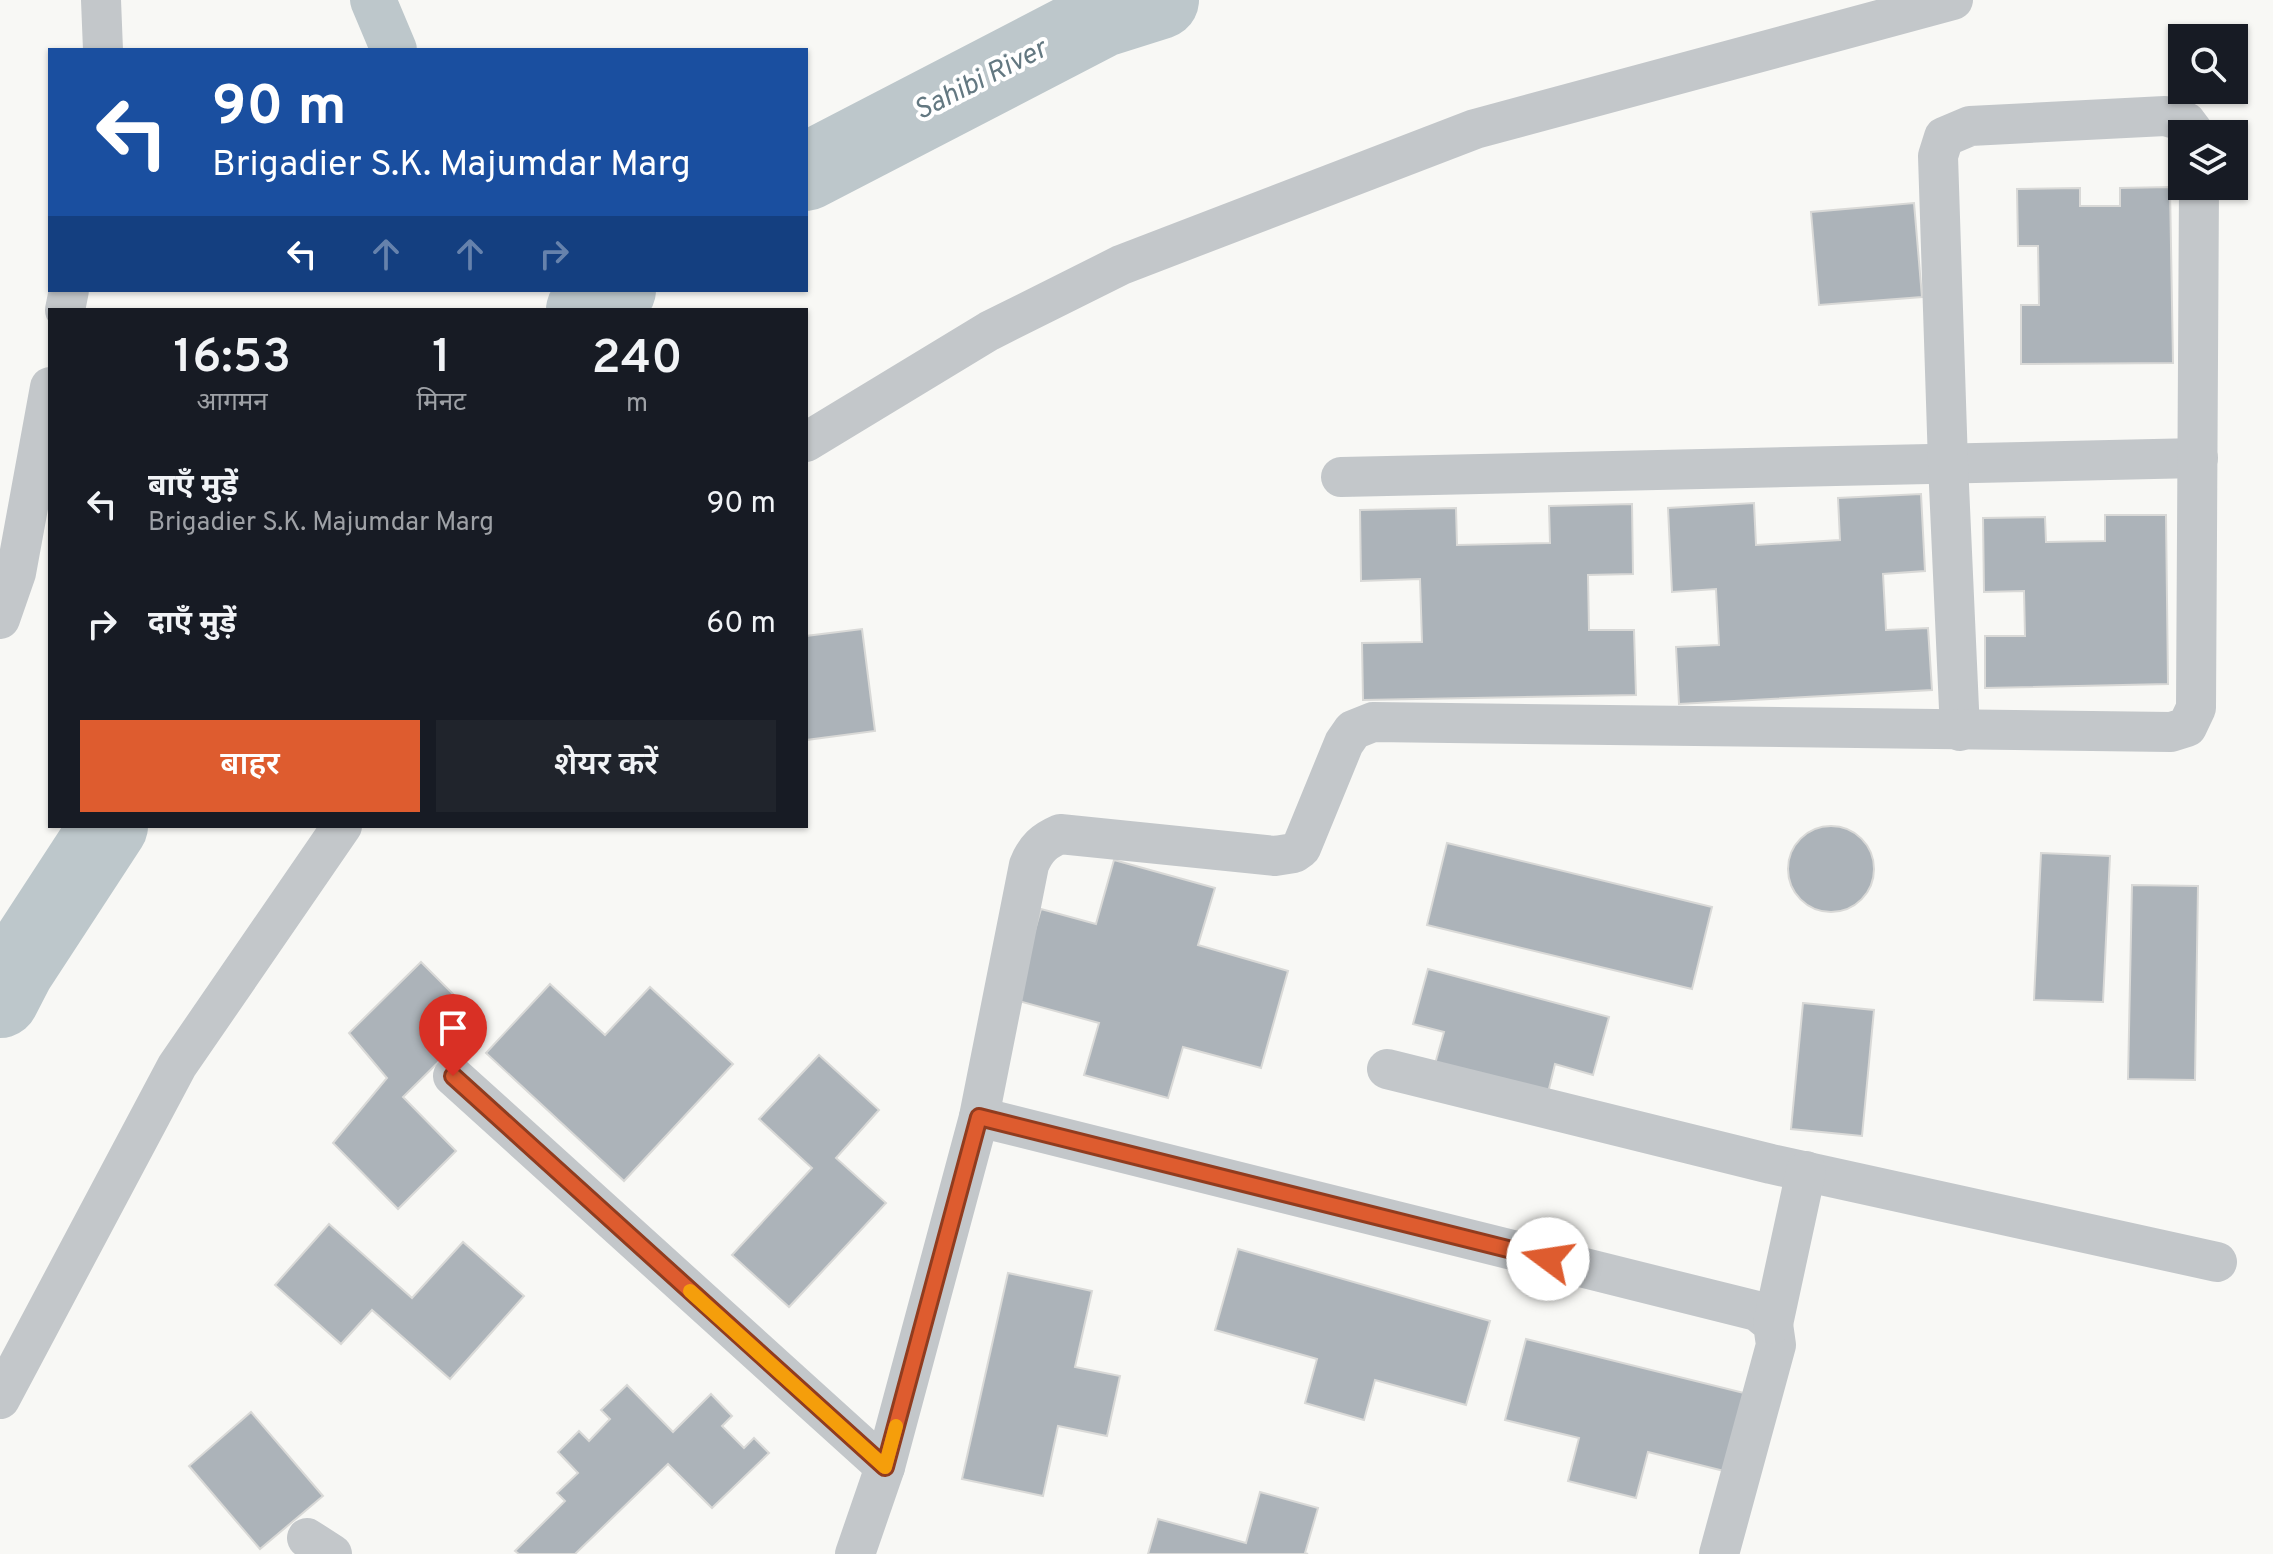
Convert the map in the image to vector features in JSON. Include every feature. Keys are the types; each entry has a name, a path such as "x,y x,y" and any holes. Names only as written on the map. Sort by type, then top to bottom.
{"street":[{"path":"101,0 103,48"},
{"path":"808,441 989,331 1121,265 1475,129 1953,0"},
{"path":"1960,731 1938,156 1944,137 1970,126 2165,116 2179,120"},
{"path":"855,1554 885,1467 979,1117 1029,865 1034,852 1045,840 1060,834 1275,856 1294,853 1301,848 1344,743 1353,730 1373,722 1960,731 2171,732 2187,727 2196,708 2199,200"},
{"path":"0,619 16,573 48,398"},
{"path":"1341,477 2198,458"},
{"path":"0,1399 177,1066 341,828"},
{"path":"1387,1069 1806,1171 2217,1262"},
{"path":"453,1076 885,1467"},
{"path":"979,1117 1757,1311 1773,1324"},
{"path":"1719,1554 1776,1345 1773,1324 1806,1171"}],"building":[{"path":"2168,187 2173,363 2021,364 2021,305 2039,305 2038,246 2018,246 2017,189 2080,188 2080,206 2120,206 2120,188"},
{"path":"1914,203 1922,297 1819,305 1811,212"},
{"path":"1921,494 1925,571 1883,574 1886,630 1928,628 1932,690 1679,704 1676,647 1719,645 1716,589 1672,592 1668,508 1754,503 1756,545 1840,540 1838,498"},
{"path":"1632,504 1633,574 1588,575 1589,630 1634,630 1636,695 1363,700 1362,643 1422,642 1420,579 1361,581 1360,510 1456,508 1457,545 1550,543 1549,506"},
{"path":"2105,515 2166,515 2168,684 1985,688 1985,636 2025,636 2024,591 1984,592 1983,518 2045,517 2046,542 2105,541"},
{"path":"862,629 875,731 808,740 808,636"},
{"path":"1831,826 1855,833 1867,845 1874,869 1867,893 1855,905 1831,912 1807,905 1795,893 1788,869 1795,845 1807,833"},
{"path":"1447,843 1712,907 1692,989 1427,925"},
{"path":"2041,853 2110,856 2103,1002 2034,1000"},
{"path":"1114,860 1215,888 1198,945 1288,971 1261,1068 1183,1047 1168,1098 1084,1075 1099,1023 1015,1000 1041,909 1096,924"},
{"path":"2132,885 2198,886 2195,1080 2128,1079"},
{"path":"421,962 480,1021 403,1097 456,1151 398,1209 333,1143 387,1078 349,1033"},
{"path":"1428,969 1609,1017 1593,1075 1555,1064 1546,1101 1433,1071 1444,1032 1413,1024"},
{"path":"550,984 605,1035 650,987 733,1064 624,1181 486,1053"},
{"path":"1803,1003 1874,1010 1862,1136 1791,1129"},
{"path":"819,1055 879,1110 836,1158 886,1203 789,1307 732,1255 812,1168 759,1119"},
{"path":"329,1224 412,1298 463,1242 524,1296 450,1379 372,1310 341,1344 275,1285"},
{"path":"1238,1249 1490,1321 1466,1405 1375,1380 1364,1420 1305,1403 1317,1359 1215,1330"},
{"path":"1008,1273 1092,1291 1075,1367 1120,1376 1107,1436 1058,1426 1043,1496 962,1479"},
{"path":"1526,1339 1748,1394 1728,1472 1648,1452 1636,1498 1568,1481 1579,1438 1505,1420"},
{"path":"627,1385 673,1432 711,1394 732,1416 722,1426 744,1448 754,1438 769,1453 712,1508 668,1464 575,1554 519,1554 515,1551 565,1501 557,1493 578,1473 558,1452 579,1431 589,1441 610,1419 601,1410"},
{"path":"251,1412 323,1496 260,1549 189,1466"},
{"path":"1260,1492 1318,1508 1305,1553 1308,1554 1148,1554 1158,1519 1246,1543"}],"waterway":[{"path":"373,0 393,48"},
{"name":"Sahibi River","path":"808,171 1103,18 1160,0"},
{"name":"Sahibi River","path":"588,308 614,292"},
{"name":"Sahibi River","path":"0,999 15,970 108,828"}],"slow traffic":[{"path":"690,1291 885,1467 896,1426"}],"route":[{"path":"453,1076 885,1467 979,1117 1548,1259"}]}
